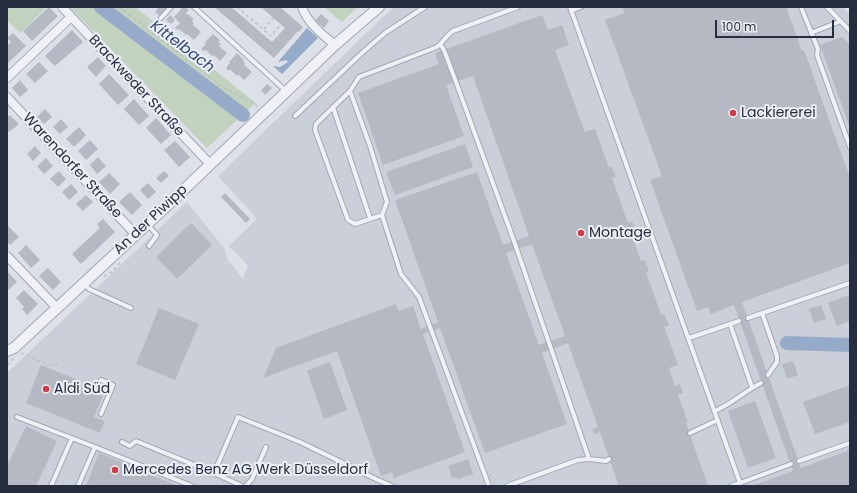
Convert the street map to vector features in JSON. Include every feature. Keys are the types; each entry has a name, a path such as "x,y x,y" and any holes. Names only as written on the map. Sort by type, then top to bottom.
{"street":[{"name":"Brackweder Straße","path":"62,7 210,164"},
{"path":"302,7 315,28 335,45"},
{"name":"An der Piwipp","path":"7,360 13,351 57,308 266,112 335,45 379,7"},
{"path":"7,78 71,16"},
{"name":"Warendorfer Straße","path":"7,97 136,234"},
{"path":"7,256 57,308"}],"lane":[{"path":"161,18 171,7"},
{"path":"194,7 287,91"},
{"path":"295,116 385,33 425,7"},
{"path":"382,215 355,224 348,220 315,130 316,124 350,91 359,77 437,47 445,36 453,31 518,7"},
{"path":"581,7 571,9 740,484"},
{"path":"801,7 818,49 817,55 850,147"},
{"path":"827,7 850,31"},
{"path":"812,33 840,21"},
{"path":"440,44 444,50 467,111 589,459"},
{"path":"350,91 370,146 387,202 382,215 401,274 419,297 489,486"},
{"path":"333,107 370,218"},
{"path":"147,224 157,235 149,246"},
{"path":"748,318 850,282"},
{"path":"84,283 89,289 131,308"},
{"path":"762,313 777,356 777,362 768,375"},
{"path":"689,338 739,321"},
{"path":"730,324 752,387"},
{"path":"101,380 113,385 101,414"},
{"path":"714,411 724,407 752,387 762,383"},
{"path":"18,417 192,486"},
{"path":"214,473 238,417 300,442 392,486"},
{"path":"690,433 718,420"},
{"path":"51,486 72,438"},
{"path":"122,442 130,446 136,442 214,473 242,486"},
{"path":"799,461 850,443"},
{"path":"78,486 95,447"},
{"path":"246,486 252,479 266,447"},
{"path":"507,486 578,460 589,459 606,461 609,459"},
{"path":"731,486 740,484 791,464"}],"path":[{"path":"119,7 221,86 254,103 266,112"},
{"path":"237,7 271,36 280,26"},
{"path":"264,29 274,18"},
{"path":"13,351 50,365 60,364"}],"shaded area":[{"path":"395,7 843,7 850,15 850,486 7,486 7,373 187,202 224,248 228,260 243,279 248,266 229,246 257,219 218,176"}],"green space":[{"path":"7,7 43,7 45,9 20,33 7,20"},
{"path":"70,7 94,7 147,50 238,119 207,148"},
{"path":"95,7 135,7 256,103 239,118"},
{"path":"324,7 358,7 342,22"}],"water":[{"path":"307,28 318,38 282,74 273,66 280,67 288,62 286,60 278,62"}],"building":[{"path":"49,7 58,16 32,41 23,31"},
{"path":"159,7 168,7 160,16 155,12"},
{"path":"183,7 189,10 186,13 194,19 192,21 194,23 193,25 201,32 194,40 187,34 186,35 179,29 178,30 175,28 180,23 174,17"},
{"path":"214,7 231,7 272,42 285,28 261,7 280,7 303,27 274,58"},
{"name":"Lackiererei","path":"622,7 786,7 802,51 804,50 850,178 850,263 742,302 801,468 850,449 850,486 752,486 793,471 734,305 711,314 708,307 697,311 650,180 662,176 605,20 625,13"},
{"path":"321,14 329,21 324,28 315,20"},
{"path":"170,15 175,20 171,24 166,20"},
{"path":"542,15 548,30 562,25 569,45 555,50 585,132 595,129 609,168 612,167 616,177 612,178 628,223 632,221 636,232 631,234 641,261 645,260 649,271 646,272 661,315 664,314 669,325 664,327 678,365 669,368 675,386 680,384 683,393 678,395 708,486 619,486 600,432 594,434 592,429 598,427 568,343 542,353 567,424 485,453 440,328 423,334 465,452 394,478 392,472 381,476 337,351 263,378 276,348 396,304 398,311 413,306 421,329 438,322 395,200 477,172 503,245 529,236 473,76 446,85 464,136 383,165 358,93 439,64 435,53","holes":["532,244 565,336 539,345 506,253"]},
{"path":"72,30 83,42 55,66 45,56"},
{"path":"13,33 26,46 7,64 7,46 11,42 7,38"},
{"path":"213,34 220,40 218,42 221,44 219,46 227,53 220,61 214,55 212,56 206,50 204,51 201,49 206,44 204,43"},
{"path":"842,37 850,45 850,128 820,45"},
{"path":"237,53 244,60 244,65 252,72 244,80 238,74 237,76 230,69 229,71 226,68"},
{"path":"98,57 106,66 96,77 87,67"},
{"path":"39,62 48,71 35,83 26,74"},
{"path":"109,74 129,95 118,105 99,84"},
{"path":"20,80 28,90 20,97 12,88"},
{"path":"267,84 272,88 265,95 261,90"},
{"path":"134,99 149,116 139,125 124,109"},
{"path":"45,109 52,117 44,124 37,117"},
{"path":"10,115 19,124 9,132 7,130 7,117"},
{"path":"156,118 171,135 161,144 146,128"},
{"path":"61,119 68,127 60,134 53,127"},
{"path":"79,127 86,135 74,147 66,139"},
{"path":"90,140 98,149 86,160 78,151"},
{"path":"175,141 190,157 179,167 164,150"},
{"path":"465,144 473,167 395,195 386,172"},
{"path":"35,146 41,153 33,161 27,154"},
{"path":"98,157 106,166 97,174 90,165"},
{"path":"46,158 53,166 44,174 37,166"},
{"path":"59,171 66,179 58,187 50,179"},
{"path":"164,171 169,176 161,183 156,178"},
{"path":"109,173 120,184 110,194 99,182"},
{"path":"148,183 156,192 148,199 140,190"},
{"path":"71,184 78,192 69,200 62,192"},
{"path":"130,192 142,205 132,215 119,202"},
{"path":"225,193 250,219 246,223 221,197"},
{"path":"86,195 93,202 83,211 76,204"},
{"path":"103,219 115,232 81,264 72,254 100,228 97,224"},
{"path":"191,223 212,245 177,279 156,257"},
{"path":"7,225 19,237 10,245 7,242"},
{"path":"26,245 40,260 31,268 18,253"},
{"path":"48,268 61,282 53,290 39,276"},
{"path":"7,271 17,282 8,290 7,288"},
{"path":"24,290 38,304 27,315 22,309 24,307 16,298"},
{"path":"850,295 850,321 837,326 828,303"},
{"path":"821,305 826,319 814,323 809,309"},
{"path":"159,308 199,324 175,380 136,364"},
{"path":"793,361 798,375 787,379 782,364"},
{"path":"330,362 347,410 324,419 307,371"},
{"path":"41,365 80,381 78,386 103,396 94,417 105,421 100,433 26,403"},
{"path":"850,385 850,422 815,434 803,402"},
{"path":"755,401 776,458 748,468 728,411"},
{"path":"26,426 57,441 36,486 7,486 7,466"},
{"name":"Mercedes Benz AG Werk Düsseldorf","path":"99,453 178,486 86,486"},
{"path":"468,459 473,474 458,479 456,477 452,478 448,466"}],"waterway":[{"name":"Kittelbach","path":"101,7 243,115"},
{"name":"Kittelbach","path":"787,343 850,345"}],"place":[{"name":"Lackiererei","path":"733,113"},
{"name":"Montage","path":"581,233"},
{"name":"Aldi Süd","path":"46,389"},
{"name":"Mercedes Benz AG Werk Düsseldorf","path":"115,470"}]}
